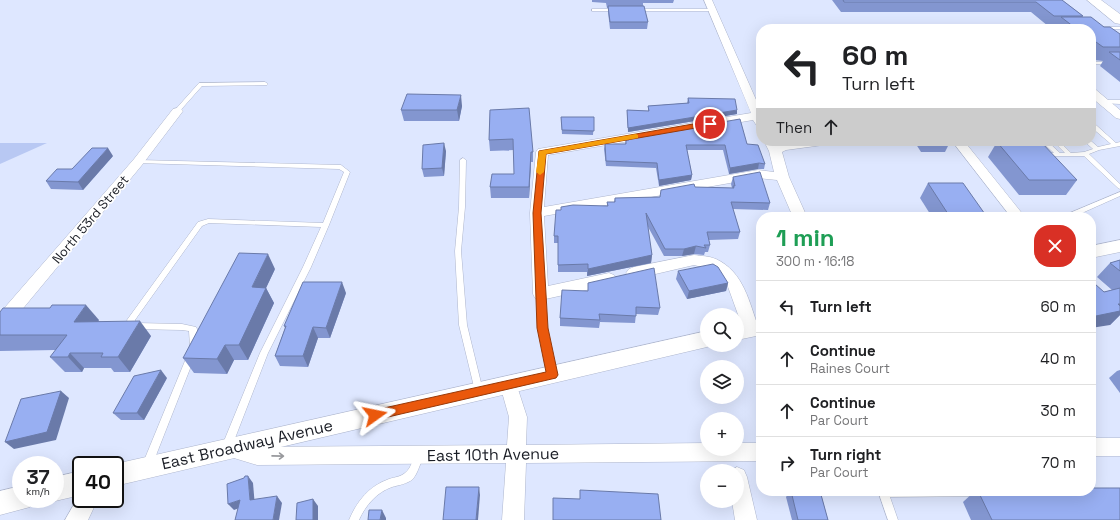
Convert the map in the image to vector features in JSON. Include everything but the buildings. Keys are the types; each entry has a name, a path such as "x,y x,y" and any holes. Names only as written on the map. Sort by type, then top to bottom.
{"main road":[{"path":"1093,0 1120,20"}],"street":[{"path":"708,0 756,113"},
{"path":"1096,95 1120,116"},
{"name":"North 53rd Street","path":"0,324 138,162 177,111"},
{"path":"750,329 734,282 726,272 710,263 694,260 541,294 537,213 542,152 756,120"},
{"path":"790,146 773,146 782,177 798,212"},
{"path":"962,146 1014,212"},
{"path":"537,213 758,174 782,177"},
{"path":"1096,250 1120,246"},
{"name":"East Broadway Avenue","path":"124,473 226,448 700,341"},
{"path":"509,385 518,417 513,520"},
{"path":"1096,447 1119,447"},
{"name":"East 10th Avenue","path":"226,448 256,456 700,452"},
{"name":"East 10th Avenue","path":"744,452 756,452"},
{"path":"0,503 12,500"},
{"path":"76,520 83,508"},
{"path":"743,508 746,520"}],"lane":[{"path":"593,10 624,10"},
{"path":"632,10 712,10"},
{"path":"1096,28 1120,28"},
{"path":"1096,63 1120,63"},
{"path":"177,111 201,84 265,84"},
{"path":"1104,102 1120,102"},
{"path":"1096,128 1117,144"},
{"path":"1039,146 1050,155 1070,155 1085,154 1117,144"},
{"path":"1049,146 1059,155"},
{"path":"1061,146 1070,155"},
{"path":"1093,146 1097,149"},
{"path":"1085,154 1120,187"},
{"path":"463,160 462,207 458,250 462,317 479,391"},
{"path":"138,162 341,167 347,172 326,225 307,267 264,353 226,448"},
{"path":"1079,212 1120,194"},
{"path":"146,467 195,345 193,329 182,327 133,326 131,320 200,224 208,221 326,225"},
{"path":"541,294 542,328 552,375"},
{"path":"354,520 359,509 369,495 389,484 403,480 411,475 419,455"},
{"path":"885,496 894,520"}],"shaded area":[{"path":"0,143 47,143 0,164"}],"slow traffic":[{"path":"540,172 542,152 636,136"}],"route":[{"path":"375,415 552,375 542,328 538,243 537,213 542,152 710,124"}]}
